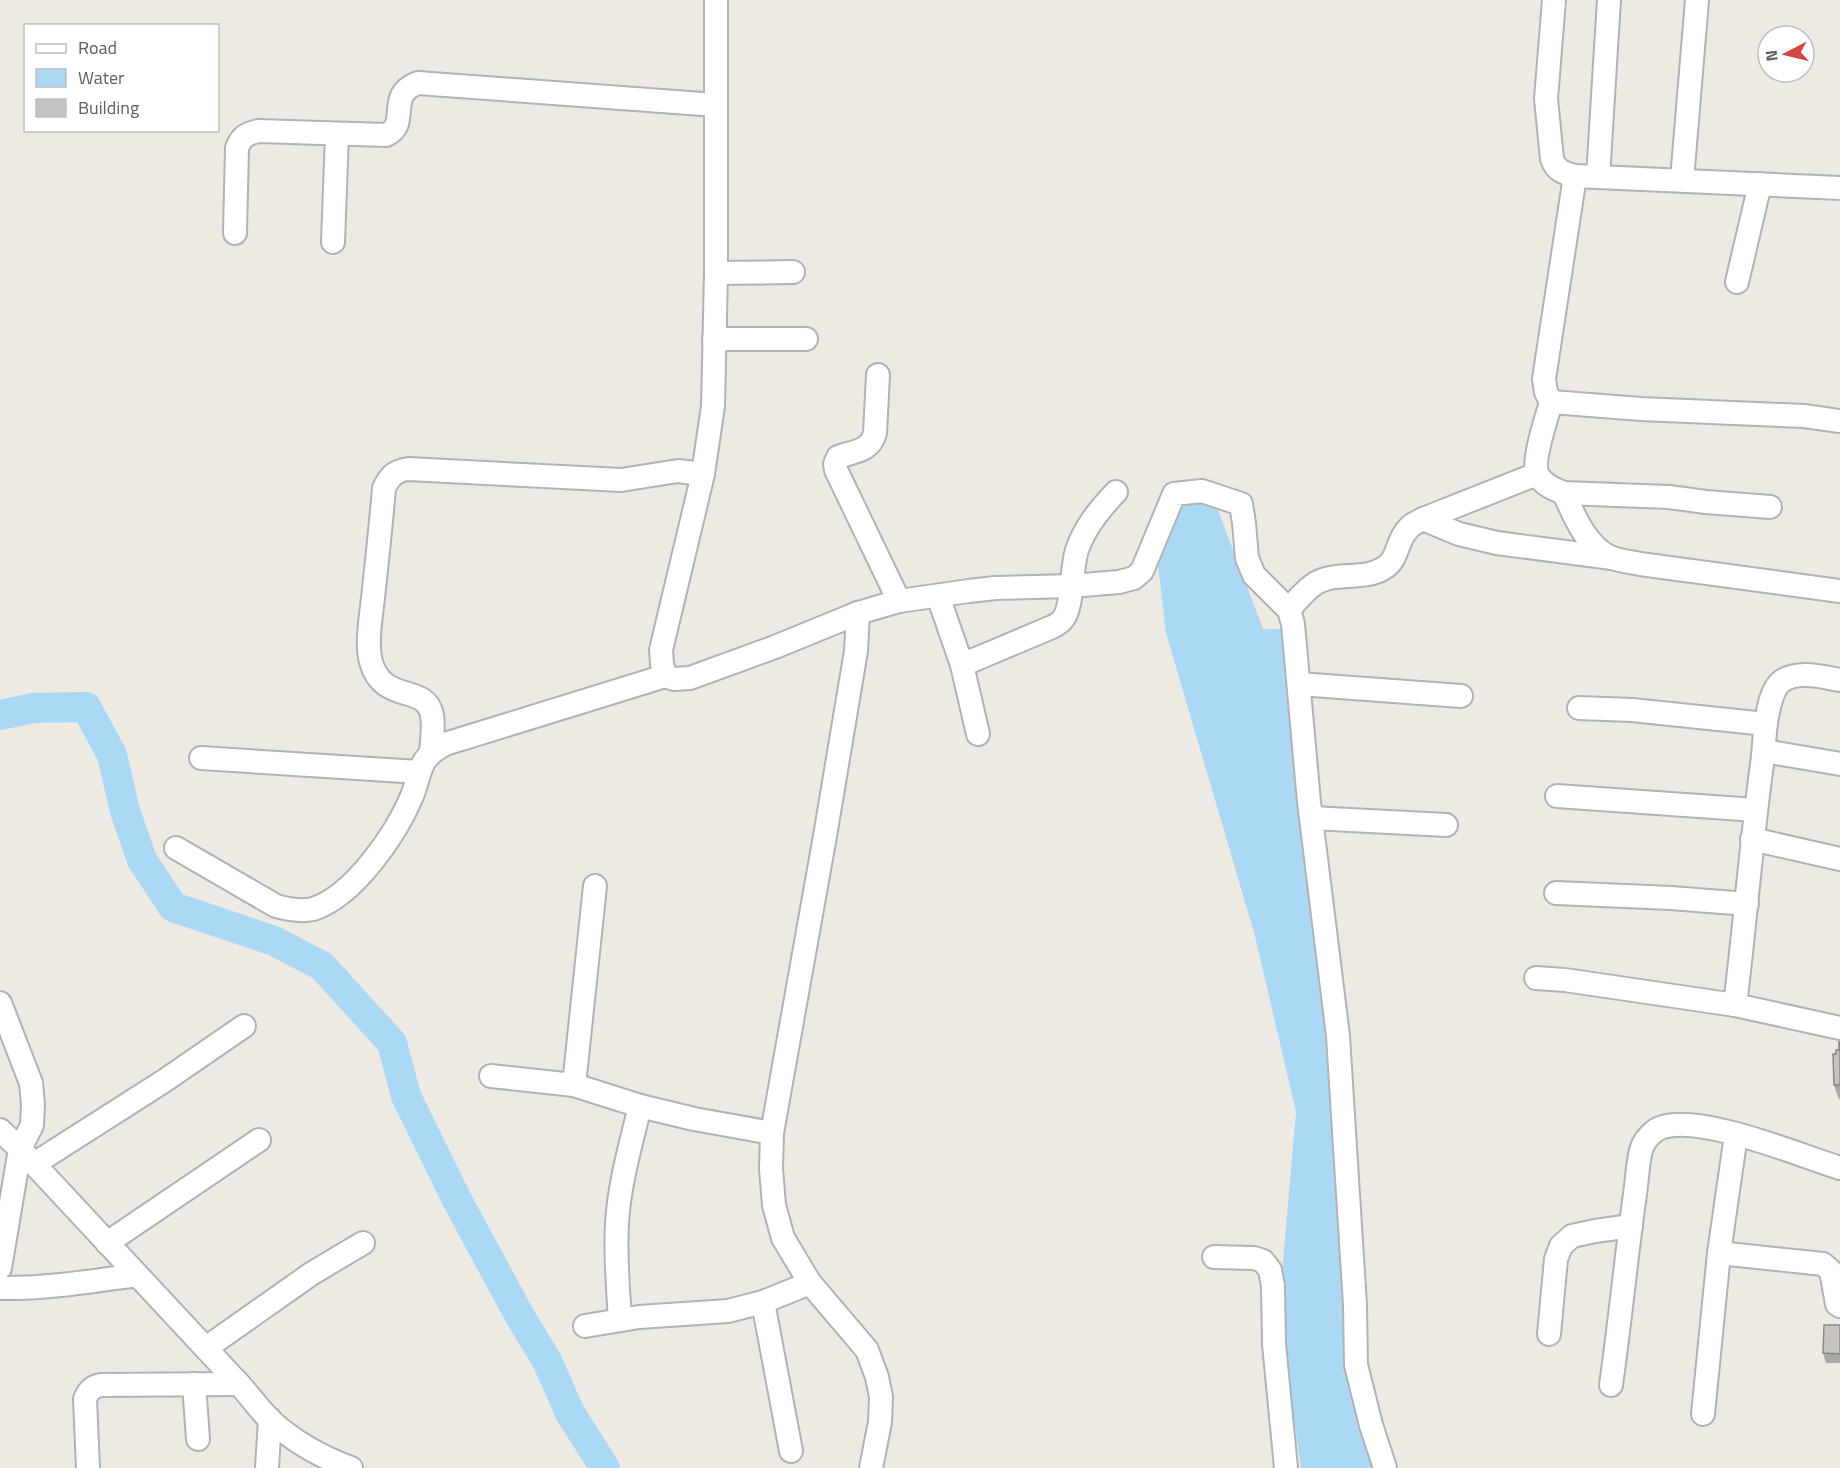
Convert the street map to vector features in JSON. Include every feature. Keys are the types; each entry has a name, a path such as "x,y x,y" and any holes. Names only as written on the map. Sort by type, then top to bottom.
{"street":[{"path":"665,676 661,650 703,474 713,406 716,273 716,0"},
{"path":"1554,0 1546,99 1549,141 1555,167 1575,176 1840,188"},
{"path":"1598,177 1610,0"},
{"path":"1682,180 1697,0"},
{"path":"235,233 237,148 240,139 258,131 386,135 393,132 397,125 402,93 408,86 418,83 716,105"},
{"path":"333,242 338,134"},
{"path":"1575,176 1544,379 1546,392 1551,402 1536,457 1537,474 1549,487 1564,493 1669,497 1770,507"},
{"path":"1737,282 1760,184"},
{"path":"716,273 793,272"},
{"path":"714,339 806,339"},
{"path":"878,375 875,432 872,442 866,448 838,457 835,464 899,601"},
{"path":"1551,402 1641,409 1804,416 1840,421"},
{"path":"176,848 276,906 292,910 312,909 334,898 361,874 393,833 412,795 418,772 431,751 433,716 429,706 419,696 386,686 377,677 370,660 370,631 384,488 390,476 408,469 621,480 678,471 703,474"},
{"path":"1289,610 1304,592 1317,582 1330,578 1374,574 1387,567 1395,557 1408,528 1423,519 1537,474"},
{"path":"431,751 445,744 665,676 674,679 690,678 858,613 899,601 995,588 1071,586 1119,582 1134,578 1142,571 1174,494 1202,491 1241,504 1247,558 1254,575 1289,610 1293,624 1302,728 1338,1035 1355,1305 1356,1365 1371,1425 1385,1468"},
{"path":"962,665 1052,627 1064,618 1069,607 1076,554 1082,537 1095,514 1116,492"},
{"path":"1564,493 1576,519 1590,541 1612,558"},
{"path":"1423,519 1459,534 1497,543 1840,591"},
{"path":"938,596 962,665 978,734"},
{"path":"858,613 856,651 772,1133 771,1169 774,1205 783,1238 810,1283 867,1350 877,1377 881,1396 880,1422 871,1468"},
{"path":"1735,1005 1748,904 1752,839 1766,724 1774,692 1781,682 1800,675 1840,680"},
{"path":"1299,684 1461,696"},
{"path":"1579,708 1632,710 1766,724"},
{"path":"1764,751 1840,764"},
{"path":"201,758 418,772"},
{"path":"1557,796 1756,810"},
{"path":"1312,819 1446,825"},
{"path":"1752,839 1840,859"},
{"path":"574,1085 595,886"},
{"path":"1556,893 1748,904"},
{"path":"1536,978 1565,980 1735,1005 1840,1029"},
{"path":"0,1003 31,1083 33,1105 28,1157 0,1268"},
{"path":"28,1157 164,1081 244,1026"},
{"path":"491,1076 574,1085 640,1106 694,1119 772,1133"},
{"path":"620,1320 615,1262 617,1221 624,1173 640,1106"},
{"path":"1611,1385 1642,1146 1652,1133 1663,1127 1692,1125 1721,1130 1840,1168"},
{"path":"0,1130 28,1157 270,1419 295,1440 319,1455 350,1468"},
{"path":"1703,1414 1719,1253 1736,1135"},
{"path":"107,1243 259,1140"},
{"path":"1549,1334 1556,1258 1561,1246 1572,1236 1630,1226"},
{"path":"206,1348 310,1274 363,1242"},
{"path":"1719,1253 1823,1264 1831,1271 1840,1306"},
{"path":"1214,1257 1254,1258 1263,1261 1270,1270 1273,1286 1274,1344 1286,1468"},
{"path":"0,1288 52,1286 137,1275"},
{"path":"585,1326 639,1317 728,1311 764,1302 810,1283"},
{"path":"764,1302 790,1451"},
{"path":"88,1468 85,1400 93,1387 239,1383"},
{"path":"194,1384 198,1439"},
{"path":"267,1468 270,1419"}],"water":[{"path":"1183,497 1218,510 1263,629 1283,629 1313,857 1337,1134 1379,1468 1301,1468 1290,1392 1282,1273 1296,1112 1255,936 1166,633 1157,556"}],"building":[{"path":"1839,1042 1840,1085 1834,1085 1833,1054 1839,1050"},
{"path":"1824,1325 1840,1325 1840,1354 1823,1353"}],"waterway":[{"path":"0,715 33,708 86,707 112,755 125,811 142,860 173,907 274,941 322,966 392,1043 406,1096 456,1198 518,1313 547,1361 570,1413 605,1468"}]}
